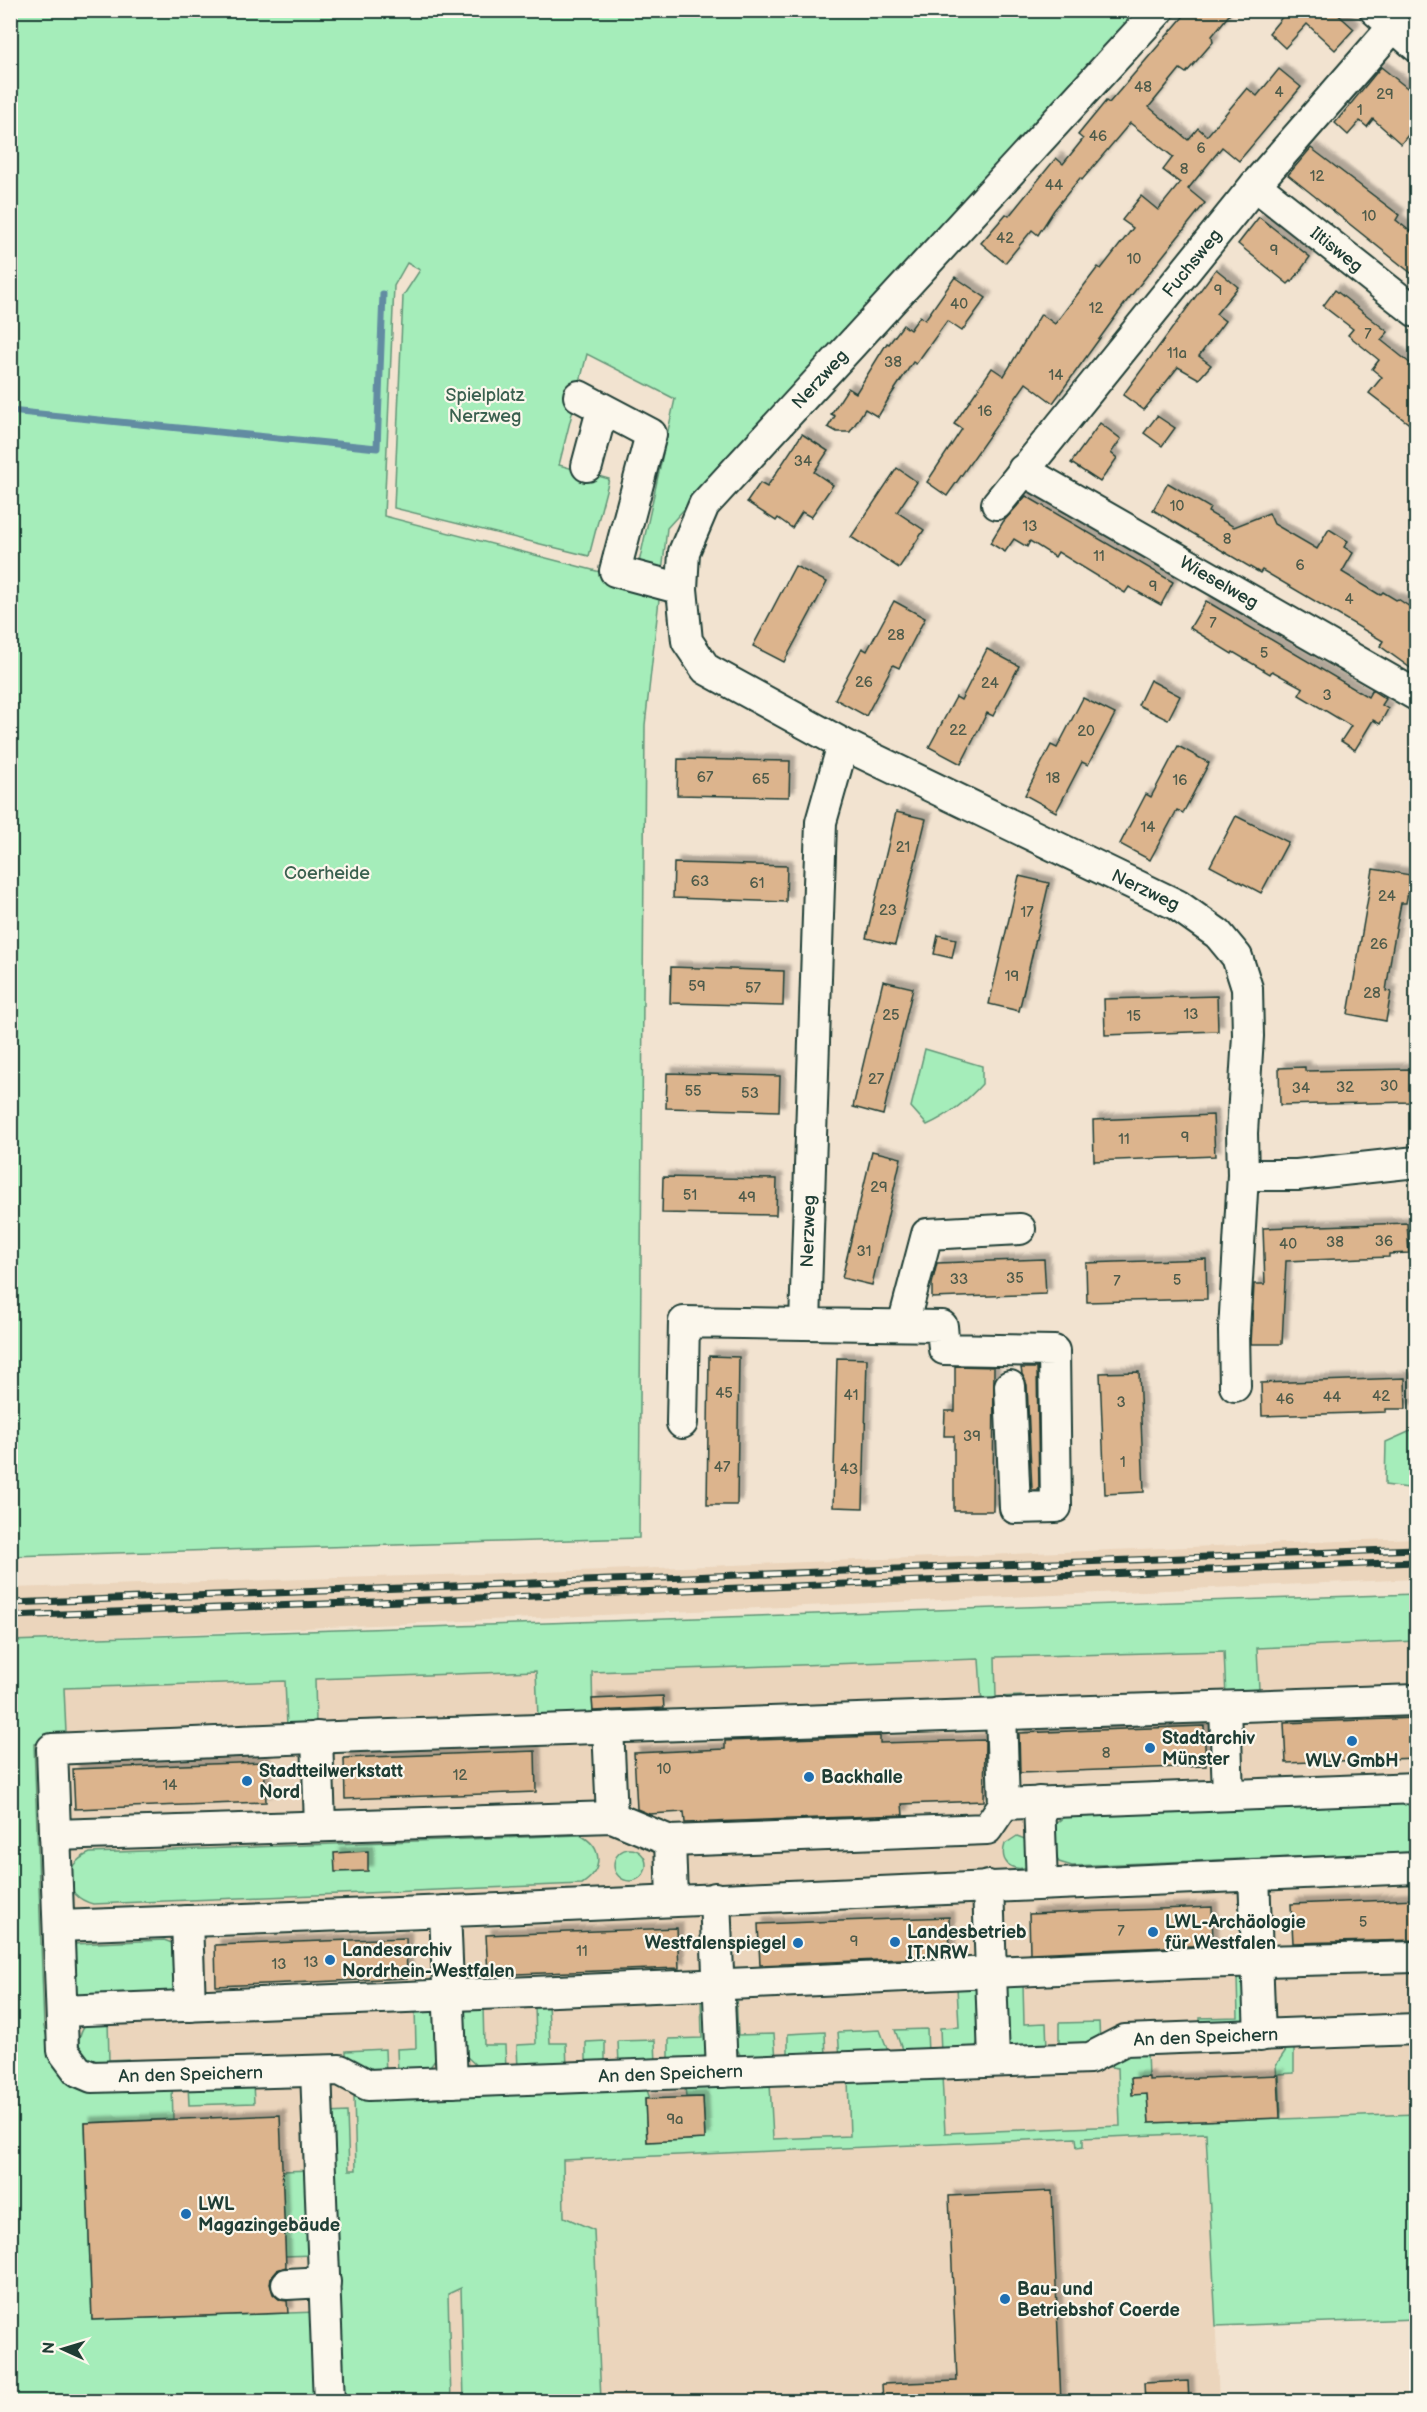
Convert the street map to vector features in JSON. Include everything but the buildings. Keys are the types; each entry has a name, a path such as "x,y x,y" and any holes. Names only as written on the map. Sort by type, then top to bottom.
{"street":[{"name":"Nerzweg","path":"1159,10 704,505 684,552 682,589 687,641 706,669 843,744 1177,905 1218,934 1237,957 1247,988 1248,1036 1234,1331 1235,1386"},
{"path":"1384,19 1416,46"},
{"name":"Fuchsweg","path":"997,504 1255,185 1384,19"},
{"name":"Iltisweg","path":"1255,185 1416,312"},
{"path":"587,466 590,403 651,434 615,571 682,589"},
{"name":"Wieselweg","path":"1023,470 1416,695"},
{"name":"Nerzweg","path":"805,1324 821,822 843,744"},
{"path":"1243,1175 1297,1175 1416,1162"},
{"path":"903,1326 927,1234 1020,1229"},
{"path":"682,1424 684,1322 942,1326 944,1349 1054,1351 1056,1507 1015,1508 1010,1386"},
{"name":"An den Speichern","path":"1416,1700 317,1737 52,1749 63,2051 78,2071 92,2077 340,2070 368,2085 452,2082 1090,2058 1125,2040 1416,2029"},
{"path":"1225,1707 1228,1795"},
{"path":"56,1835 612,1817 670,1841 987,1829 1004,1804 1001,1713"},
{"path":"608,1727 612,1817"},
{"path":"317,1737 320,1826"},
{"path":"1004,1804 1416,1788"},
{"path":"1039,1802 1042,1884"},
{"path":"670,1841 672,1899"},
{"path":"59,1926 1416,1868"},
{"path":"1254,1875 1260,2036"},
{"path":"988,1886 994,2060"},
{"path":"715,1898 722,2072"},
{"path":"445,1911 452,2082"},
{"path":"187,1921 190,2006"},
{"path":"62,2011 1257,1961 1416,1957"},
{"path":"316,2071 329,2402"},
{"path":"287,2284 325,2282"}],"shaded area":[{"path":"1416,1538 1416,1579 11,1641 10,1588 606,1570"},
{"path":"1416,1616 1416,2126 1207,2134 1219,2401 44,2401 18,1667"}],"green space":[{"name":"Coerheide","path":"10,11 1137,11 667,528 645,725 639,1538 11,1556","holes":["407,263 420,270 403,296 394,508 589,556 609,479 559,465 587,354 675,399 635,581 384,516 394,286"]},
{"path":"925,1049 982,1066 982,1084 976,1091 950,1112 927,1125 911,1107"},
{"path":"1413,1430 1416,1435 1416,1489 1385,1485 1386,1442"},
{"path":"1416,1594 1416,1641 1257,1648 1261,1697 1226,1698 1224,1651 995,1657 996,1697 1021,1696 1021,1705 982,1706 979,1659 592,1672 593,1722 538,1717 536,1671 315,1679 316,1724 287,1726 285,1681 64,1688 66,1733 81,1742 34,1744 44,2027 53,2057 172,2086 173,2119 85,2123 92,2320 316,2312 320,2402 11,2401 10,1641"},
{"path":"1416,1802 1416,1852 1072,1866 1059,1862 1051,1851 1054,1825 1064,1817"},
{"path":"580,1835 593,1846 598,1859 594,1872 582,1884 93,1904 75,1894 69,1880 74,1865 90,1853"},
{"path":"1017,1836 1030,1841 1028,1867 1012,1867 1005,1861 1005,1844"},
{"path":"630,1849 641,1854 646,1865 641,1876 630,1881 619,1876 614,1865 619,1854"},
{"path":"164,1940 172,1943 174,1992 76,1996 74,1944"},
{"path":"1244,1972 1245,2024 1200,2026 1200,2018 1238,2017 1237,1978 1195,1978 1195,1974"},
{"path":"1001,1982 1023,1984 1024,2024 1046,2023 1047,2049 1014,2051 1003,2031"},
{"path":"981,1983 982,2032 973,2053 941,2054 940,2028 959,2027 957,1987"},
{"path":"730,1992 736,1995 738,2035 774,2034 776,2059 743,2061 732,2038"},
{"path":"708,1994 712,2042 703,2062 669,2064 669,2039 702,2038 701,1999"},
{"path":"461,2003 483,2006 484,2045 505,2045 506,2070 482,2071 462,2052"},
{"path":"438,2004 440,2053 426,2073 398,2074 397,2049 416,2048 415,2008"},
{"path":"548,2004 550,2043 566,2043 567,2068 518,2070 517,2045 536,2044 535,2005"},
{"path":"108,2020 109,2060 128,2059 128,2066 93,2064 81,2054 80,2037 88,2021"},
{"path":"1099,2022 1100,2044 1059,2049 1059,2023"},
{"path":"927,2029 928,2054 904,2055 895,2030"},
{"path":"880,2030 890,2056 840,2058 838,2032"},
{"path":"825,2032 826,2057 788,2059 788,2034"},
{"path":"655,2040 656,2064 619,2065 618,2041"},
{"path":"605,2041 605,2066 586,2067 586,2042"},
{"path":"1290,2044 1294,2044 1294,2073 1279,2074 1281,2119 1416,2114 1416,2319 1216,2326 1206,2133 1083,2138 1083,2147 1077,2148 1076,2138 563,2160 564,2217 594,2230 601,2401 464,2401 461,2288 448,2294 451,2401 339,2401 328,2113 347,2112 349,2170 356,2170 354,2097 640,2088 647,2090 650,2099 645,2099 647,2142 705,2139 703,2097 686,2097 685,2086 770,2083 773,2139 850,2136 848,2080 942,2076 945,2133 1120,2126 1118,2068 1104,2066 1129,2052 1147,2051 1148,2077 1131,2078 1147,2094 1149,2123 1279,2118 1276,2065"},
{"path":"385,2049 386,2075 378,2075 346,2058 346,2051"},
{"path":"253,2082 254,2103 189,2105 188,2085"},
{"path":"312,2170 314,2255 285,2256 282,2171"}],"waterway":[{"path":"10,411 377,448 383,294"}],"railway":[{"path":"10,1603 1416,1549"},
{"path":"10,1616 1416,1562"}],"place":[{"name":"WLV GmbH","path":"1352,1741"},
{"name":"Stadtarchiv Münster","path":"1150,1748"},
{"name":"Backhalle","path":"809,1777"},
{"name":"Stadtteilwerkstatt Nord","path":"247,1781"},
{"name":"LWL-Archäologie für Westfalen","path":"1153,1932"},
{"name":"Landesbetrieb IT.NRW","path":"895,1942"},
{"name":"Westfalenspiegel","path":"798,1943"},
{"name":"Landesarchiv Nordrhein-Westfalen","path":"330,1960"},
{"name":"LWL Magazingebäude","path":"186,2214"},
{"name":"Bau- und Betriebshof Coerde","path":"1005,2299"}],"park label":[{"name":"Spielplatz Nerzweg","path":"485,405"}]}
